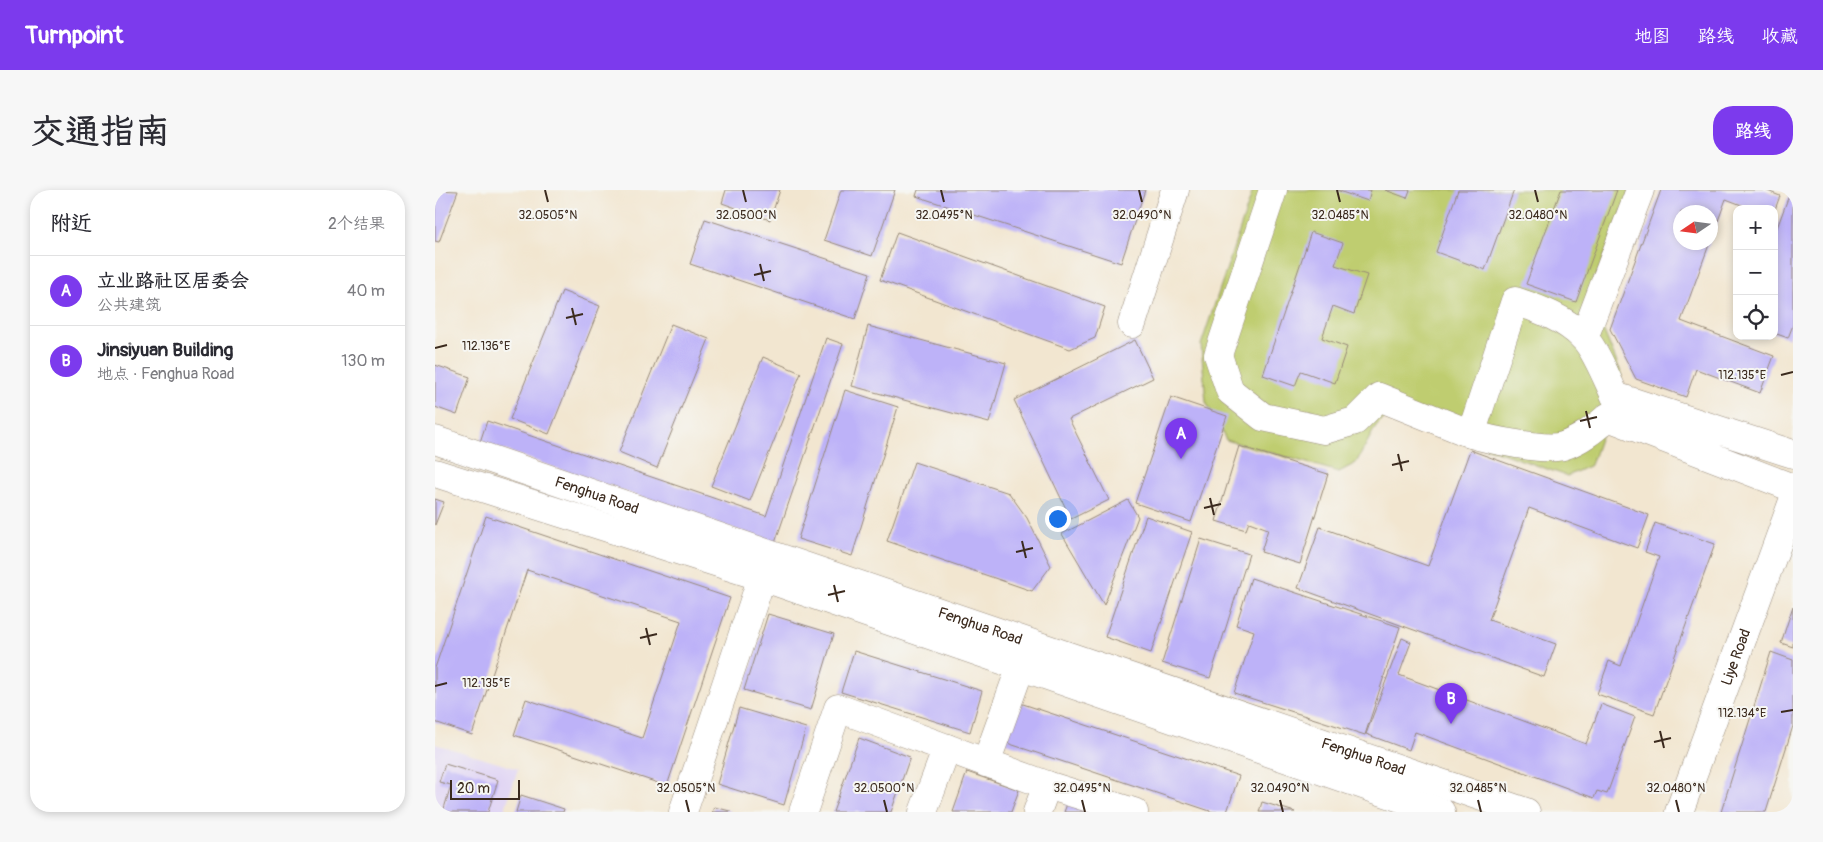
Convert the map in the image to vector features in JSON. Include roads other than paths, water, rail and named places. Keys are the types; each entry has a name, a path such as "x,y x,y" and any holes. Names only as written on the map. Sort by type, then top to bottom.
{"street":[{"path":"1132,324 1175,190"},
{"path":"1273,190 1218,355 1230,391 1263,417 1324,430 1355,421 1379,397 1471,434 1494,441 1536,446 1561,446 1589,433 1608,417 1793,488"},
{"path":"1584,338 1640,190"},
{"path":"1471,434 1515,301 1561,320 1584,338 1615,396 1793,454"},
{"name":"Fenghua Road","path":"435,440 1526,812"},
{"name":"Fenghua Road","path":"435,472 762,577 1441,812"},
{"name":"Liye Road","path":"1679,812 1793,501"},
{"path":"683,812 762,577"},
{"path":"986,763 1021,666"},
{"path":"803,812 838,708 1047,785 1134,812"},
{"path":"923,812 947,748"},
{"path":"1037,812 1047,785"}],"place":[{"name":"立业路社区居委会","path":"1181,459"},
{"name":"Jinsiyuan Building","path":"1451,724"}]}
